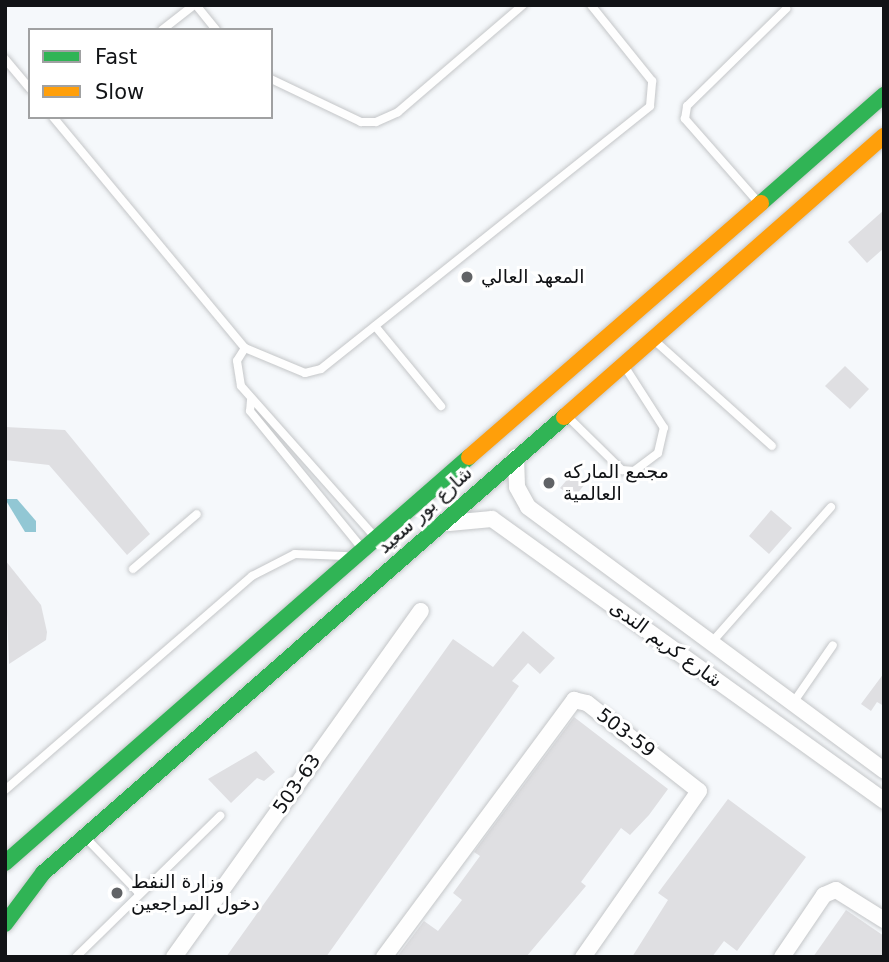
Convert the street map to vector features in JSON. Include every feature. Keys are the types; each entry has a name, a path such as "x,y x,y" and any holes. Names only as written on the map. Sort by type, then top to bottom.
{"main road":[{"name":"شارع بور سعيد","path":"5,863 26,851 884,95"},
{"name":"شارع بور سعيد","path":"5,924 43,873 884,136"},
{"path":"5,870 26,851"},
{"path":"5,906 43,873"}],"street":[{"name":"شارع كريم الندى","path":"516,457 517,487 528,507 884,770"},
{"name":"شارع كريم الندى","path":"440,525 492,519 884,801"},
{"name":"503-63","path":"174,957 421,611"},
{"name":"503-59","path":"384,957 574,700 587,703 699,791 583,957"},
{"path":"853,777 867,758"},
{"path":"782,957 824,895 836,890 884,920"}],"lane":[{"path":"165,28 195,5 214,28"},
{"path":"55,119 245,348 304,373 321,369 650,106 652,80 591,5"},
{"path":"273,80 361,122 376,122 398,112 519,7"},
{"path":"760,204 685,119 687,106 786,9"},
{"path":"5,59 28,87"},
{"path":"375,326 441,406"},
{"path":"652,339 772,446"},
{"path":"245,348 236,374 251,400 377,539"},
{"path":"565,415 622,470 634,471 658,453 664,428 623,364"},
{"path":"251,400 250,411 338,520 361,555"},
{"path":"712,642 831,507"},
{"path":"338,520 350,510"},
{"path":"133,569 197,514"},
{"path":"5,790 252,576 295,554 361,555"},
{"path":"793,702 833,645"},
{"path":"76,957 220,816"},
{"path":"85,837 140,894"}],"water":[{"path":"5,499 17,499 36,521 36,532 25,532"}],"building":[{"path":"884,210 884,248 867,263 848,242"},
{"path":"845,366 869,389 850,409 825,386"},
{"path":"5,427 65,430 150,534 127,555 49,465 5,460"},
{"path":"571,475 584,485 574,498 560,488"},
{"path":"771,510 792,528 769,554 749,536"},
{"path":"5,560 41,605 47,632 46,640 9,664"},
{"path":"523,631 555,658 540,674 528,663 512,681 519,686 326,957 226,957 453,639 493,667"},
{"path":"884,673 884,706 877,702 871,711 861,704"},
{"path":"574,717 668,789 649,815 630,835 621,828 581,882 586,886 526,957 397,957 424,921 438,931 462,900 453,893 480,856 474,852"},
{"path":"256,751 275,772 264,781 257,778 231,803 208,779"},
{"path":"728,799 806,857 737,951 724,941 712,957 632,957 668,900 658,893"},
{"path":"846,910 884,936 884,957 813,957"}],"traffic: fast":[{"path":"761,203 884,95"},
{"path":"5,924 43,873 564,417"},
{"path":"5,863 469,457"}],"traffic: slow":[{"path":"564,417 884,136"},
{"path":"469,457 761,203"}],"place":[{"name":"المعهد العالي","path":"467,277"},
{"name":"مجمع الماركه العالمية","path":"549,483"},
{"name":"وزارة النفط دخول المراجعين","path":"117,893"}]}
